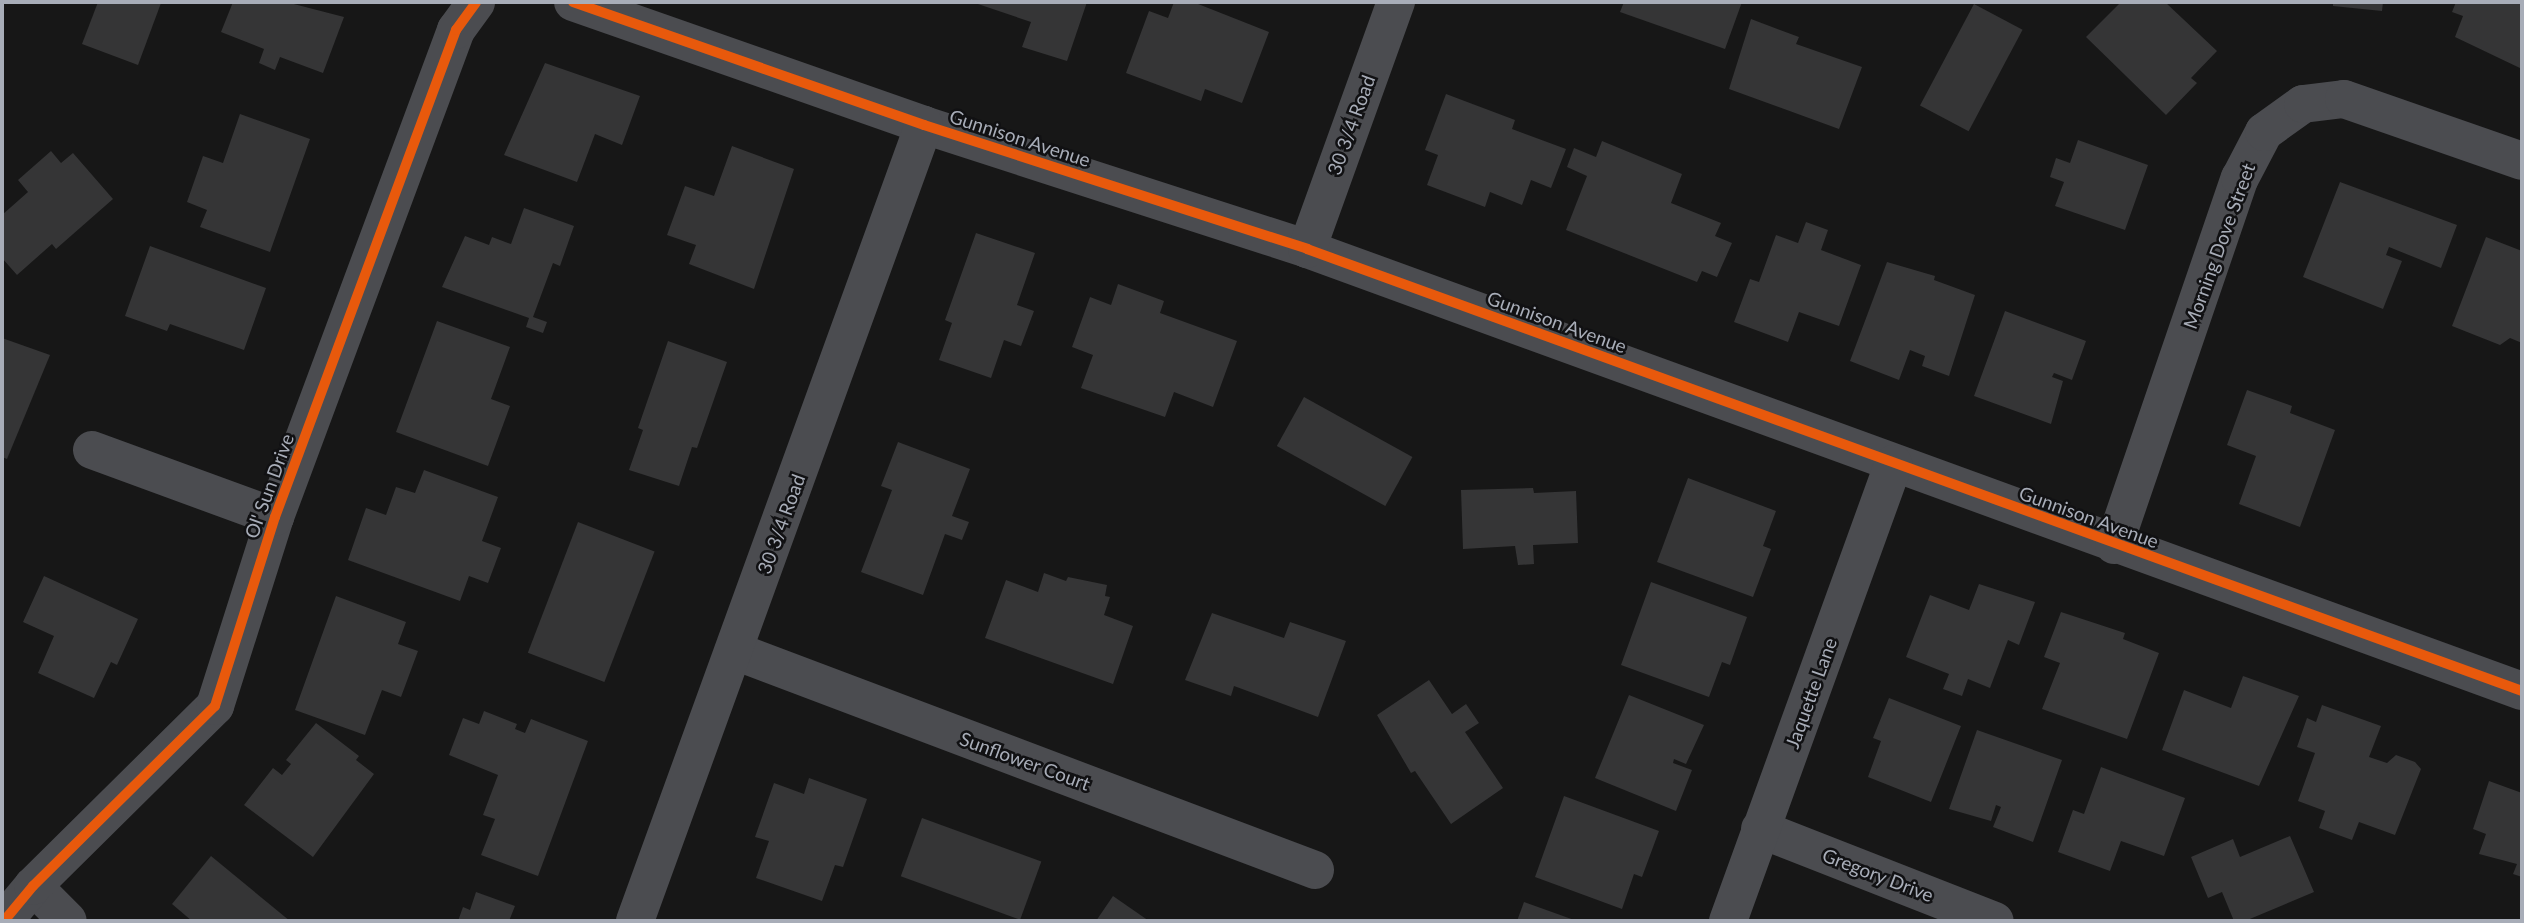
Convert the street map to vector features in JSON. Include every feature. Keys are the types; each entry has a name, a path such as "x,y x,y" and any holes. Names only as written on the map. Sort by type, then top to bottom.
{"street":[{"name":"Ol' Sun Drive","path":"4,921 33,886 215,706 275,517 456,30 476,2"},
{"name":"Gunnison Avenue","path":"573,2 923,125 1307,248 2114,545 2522,691"},
{"name":"30 3/4 Road","path":"1307,248 1396,2"},
{"name":"Morning Dove Street","path":"2114,545 2240,178 2264,132 2303,104 2344,99 2522,161"},
{"name":"30 3/4 Road","path":"635,921 736,651 923,125"},
{"name":"Ol' Sun Drive","path":"92,450 275,517"},
{"name":"Jaquette Lane","path":"1728,921 1894,464"},
{"name":"Sunflower Court","path":"736,651 1315,870"},
{"name":"Gregory Drive","path":"1760,830 1995,921"},
{"path":"33,886 68,921"}],"building":[{"path":"98,2 161,3 138,65 82,44"},
{"path":"233,2 286,2 344,17 323,73 280,57 275,70 259,63 264,49 221,32"},
{"path":"972,2 1087,2 1067,61 1022,47 1031,22"},
{"path":"1174,2 1193,2 1269,32 1242,103 1205,89 1201,101 1126,73 1149,11 1168,18"},
{"path":"1624,2 1742,2 1725,49 1620,12"},
{"path":"2121,2 2165,2 2217,51 2191,78 2197,83 2166,115 2086,37"},
{"path":"2333,2 2383,2 2382,11 2333,6"},
{"path":"2456,2 2522,2 2522,69 2455,37 2463,16 2452,12"},
{"path":"1974,4 2023,30 1969,131 1920,106"},
{"path":"1751,19 1799,37 1796,44 1862,67 1839,129 1729,89"},
{"path":"545,63 640,96 622,145 595,134 577,182 504,155"},
{"path":"1446,94 1515,120 1512,129 1566,149 1551,188 1531,180 1522,205 1490,192 1485,207 1427,185 1438,155 1425,150"},
{"path":"240,114 310,139 270,252 200,227 207,210 187,202 203,156 223,163"},
{"path":"2078,140 2148,165 2125,230 2055,206 2064,182 2050,177 2056,158 2070,163"},
{"path":"1602,141 1682,174 1671,203 1721,223 1715,236 1732,243 1717,277 1702,271 1697,282 1566,230 1587,176 1567,167 1574,148 1596,157"},
{"path":"732,146 794,169 754,289 689,264 696,245 667,235 685,186 714,196"},
{"path":"51,151 61,163 73,153 113,199 56,249 52,244 17,275 2,258 2,215 28,192 18,180"},
{"path":"2340,182 2457,225 2441,268 2389,247 2386,255 2402,261 2383,309 2303,277"},
{"path":"524,208 574,226 560,266 553,263 533,317 547,322 543,333 526,327 529,318 442,287 465,236 489,245 492,237 511,244"},
{"path":"1806,222 1828,230 1821,250 1861,265 1839,326 1799,312 1788,342 1734,322 1750,279 1759,282 1776,235 1798,243"},
{"path":"976,233 1035,253 1017,305 1034,311 1021,346 1004,340 991,378 939,360 952,323 945,320"},
{"path":"2486,237 2522,251 2522,343 2510,338 2500,345 2452,326"},
{"path":"150,246 266,288 244,350 170,324 167,331 125,316"},
{"path":"1887,262 1935,276 1934,280 1975,295 1949,376 1922,366 1925,356 1910,350 1899,380 1850,361"},
{"path":"1118,284 1164,301 1160,313 1237,341 1213,407 1174,392 1165,417 1081,388 1093,355 1072,347 1090,297 1111,305"},
{"path":"2005,311 2086,341 2072,380 2054,373 2052,377 2063,381 2051,424 1974,396"},
{"path":"437,321 510,347 491,399 510,406 488,466 396,432"},
{"path":"2,338 50,355 7,459 2,457"},
{"path":"668,341 727,362 697,448 692,447 679,486 629,470 643,430 638,428"},
{"path":"2247,390 2292,406 2290,413 2335,430 2300,527 2239,504 2256,456 2227,445"},
{"path":"1304,397 1412,457 1385,506 1277,446"},
{"path":"898,442 970,469 952,516 969,522 962,540 945,534 923,595 861,572 892,490 881,486"},
{"path":"424,470 498,497 482,541 501,548 488,583 469,576 460,601 348,560 366,508 386,515 396,487 415,493"},
{"path":"1688,478 1776,511 1763,546 1771,549 1753,597 1657,562"},
{"path":"1533,488 1534,493 1576,491 1578,543 1533,545 1534,564 1518,565 1515,546 1463,549 1461,490"},
{"path":"578,522 655,551 604,682 528,653"},
{"path":"1044,573 1066,581 1068,577 1107,585 1105,596 1110,597 1104,615 1133,626 1113,684 985,638 1006,580 1038,592"},
{"path":"44,576 138,619 117,665 111,662 94,698 38,673 54,636 23,622"},
{"path":"1651,582 1747,617 1730,665 1722,662 1709,697 1621,665"},
{"path":"1979,584 2035,602 2019,645 2008,640 1990,688 1968,679 1962,696 1943,689 1949,674 1906,657 1930,595 1969,610"},
{"path":"336,596 406,622 398,644 418,651 401,697 382,690 365,735 295,710"},
{"path":"2061,612 2125,633 2123,639 2159,653 2127,739 2042,709 2060,663 2044,657"},
{"path":"1212,613 1284,638 1290,622 1346,641 1318,717 1234,686 1231,696 1185,680"},
{"path":"2243,676 2299,696 2259,786 2162,750 2184,690 2231,708"},
{"path":"1429,680 1452,714 1466,704 1479,723 1465,732 1503,788 1451,824 1415,771 1411,773 1377,715"},
{"path":"1629,695 1704,725 1686,764 1674,759 1673,763 1692,770 1676,811 1595,778"},
{"path":"1889,698 1961,726 1931,802 1868,777 1881,741 1873,738"},
{"path":"2322,705 2381,726 2369,757 2387,763 2396,755 2415,762 2421,769 2395,835 2359,822 2352,840 2319,828 2325,811 2298,801 2315,753 2297,747 2307,718 2316,722"},
{"path":"484,711 517,724 515,729 525,733 531,719 588,741 538,876 481,855 495,819 483,815 498,775 449,755 463,718 479,724"},
{"path":"316,723 359,756 356,760 374,774 313,857 244,805 273,768 282,775 291,764 286,760"},
{"path":"1977,730 2062,760 2033,842 1993,827 2001,807 1996,805 1991,821 1949,809"},
{"path":"2101,767 2185,798 2164,856 2121,841 2110,871 2058,852 2073,810 2084,814"},
{"path":"809,778 867,799 843,867 835,865 822,901 756,878 769,841 755,837 774,783 804,794"},
{"path":"2489,781 2522,793 2522,877 2513,874 2517,864 2479,854 2486,834 2473,829"},
{"path":"1564,796 1659,831 1642,877 1634,874 1622,909 1535,877"},
{"path":"922,818 1041,861 1020,920 901,876"},
{"path":"2290,836 2314,892 2245,921 2234,921 2222,892 2208,898 2191,857 2233,839 2240,857"},
{"path":"211,856 290,921 192,921 172,904"},
{"path":"476,892 515,906 509,921 458,921 463,907 470,910"},
{"path":"1113,896 1149,921 1096,921"},
{"path":"1524,902 1577,921 1517,921"}],"cycle path":[{"path":"4,921 33,886 215,706 275,517 456,30 476,2"},
{"path":"573,2 924,125 1307,249 2522,691"}]}
